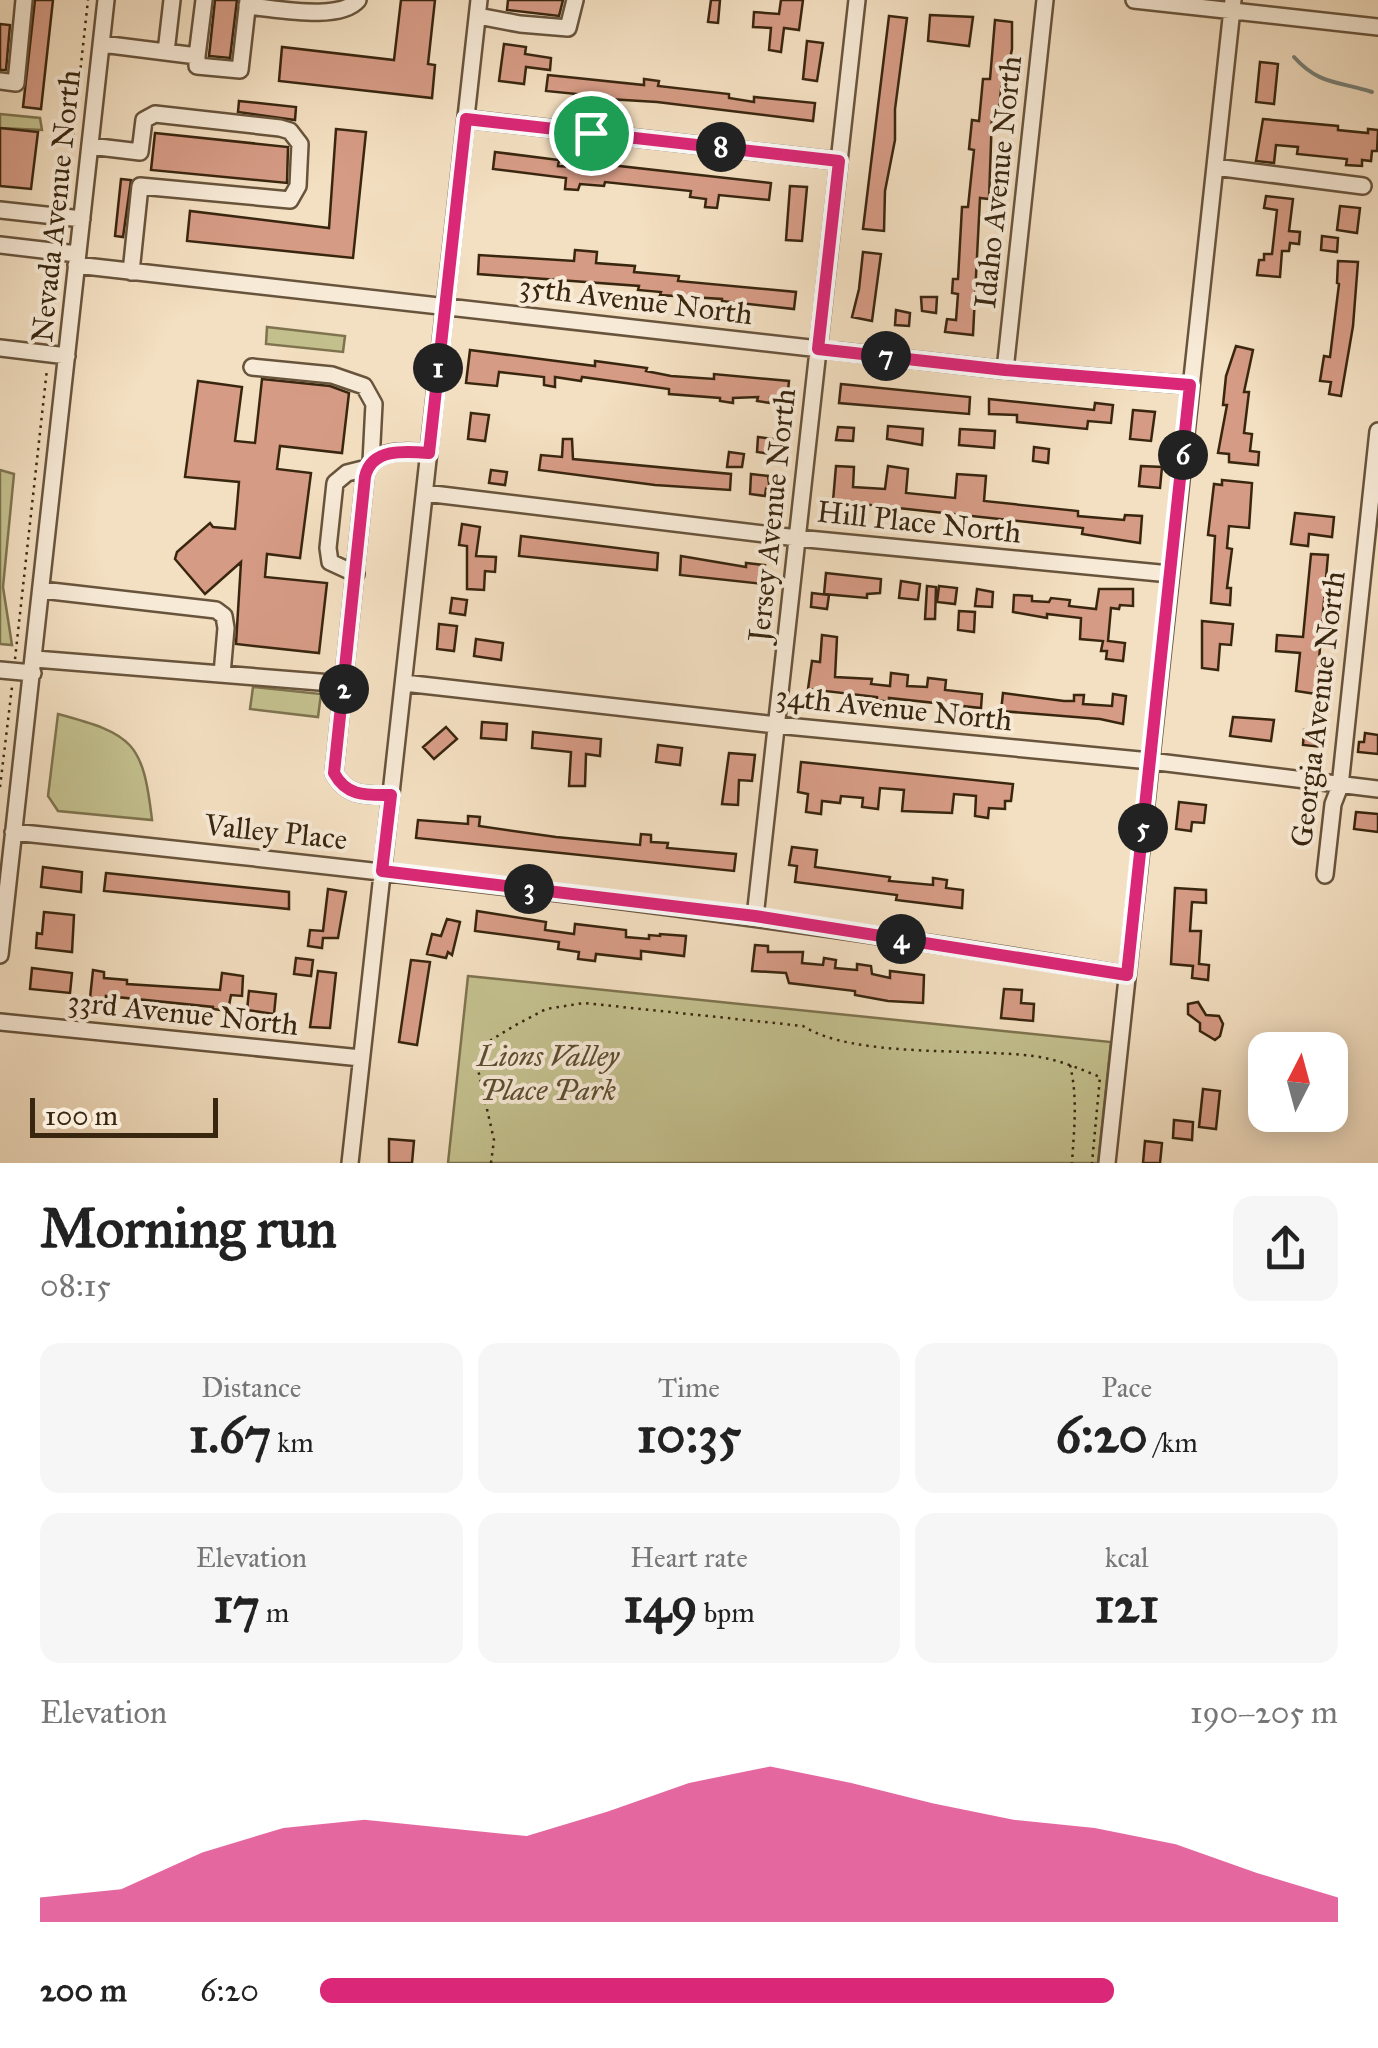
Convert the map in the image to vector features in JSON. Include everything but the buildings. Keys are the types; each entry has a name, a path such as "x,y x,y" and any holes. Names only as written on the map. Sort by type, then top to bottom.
{"street":[{"path":"0,82 16,83 24,0"},
{"name":"Nevada Avenue North","path":"0,955 12,832 8,801 34,666 77,260 73,218 90,146 106,0"},
{"path":"166,52 172,0"},
{"path":"204,0 197,66 240,70 247,3 326,13 350,9 358,0"},
{"path":"350,1163 479,8 520,24 568,28 575,0"},
{"name":"Jersey Avenue North","path":"755,916 857,0"},
{"name":"Idaho Avenue North","path":"1005,370 1046,0"},
{"path":"1134,0 1232,5 1378,27"},
{"path":"1107,1163 1232,5"},
{"path":"102,44 197,56"},
{"path":"90,146 140,152 144,120 155,114 280,128 296,136 301,151 298,186 290,200 140,186 131,272"},
{"path":"466,119 839,161"},
{"path":"1215,167 1363,186"},
{"path":"0,210 73,218"},
{"name":"35th Avenue North","path":"0,245 60,252 77,260 131,272 1005,370 1190,385"},
{"path":"0,348 66,356"},
{"path":"252,367 332,375 364,386 374,404 334,773 344,788 352,792 391,795"},
{"name":"Georgia Avenue North","path":"1325,875 1333,804 1340,786 1378,431"},
{"path":"356,574 330,562 328,548 336,483 382,455 429,453"},
{"name":"Hill Place North","path":"424,493 797,538 1170,574"},
{"path":"42,590 216,610 226,622 222,674"},
{"path":"7,670 34,666 344,684"},
{"name":"34th Avenue North","path":"404,683 776,725 1150,761 1378,789"},
{"name":"Valley Place","path":"12,832 755,916 1127,975"},
{"name":"33rd Avenue North","path":"0,1022 361,1058"}],"path":[{"path":"73,218 88,0"},
{"path":"0,787 7,670 60,252"},
{"path":"491,1163 494,1140 477,1065 491,1040 546,1010 584,1003 804,1026 834,1041 1035,1056 1069,1064 1100,1077 1092,1163"},
{"path":"1069,1064 1076,1112 1072,1163"}],"green space":[{"path":"0,114 40,118 42,130 0,128"},
{"path":"267,327 345,336 343,352 266,344"},
{"path":"0,470 14,474 3,587 12,645 0,644"},
{"path":"253,687 321,694 318,717 250,709"},
{"path":"58,714 103,728 130,745 144,773 152,820 58,811 48,796"},
{"name":"Lions Valley Place Park","path":"468,976 1111,1042 1098,1163 448,1163"}],"waterway":[{"path":"1294,57 1312,73 1372,92"}],"route":[{"path":"466,119 591,133 839,161 818,349 1190,385 1127,975 755,916 382,871 391,795 352,792 344,788 334,773 367,468 382,455 429,453 466,119"}]}
